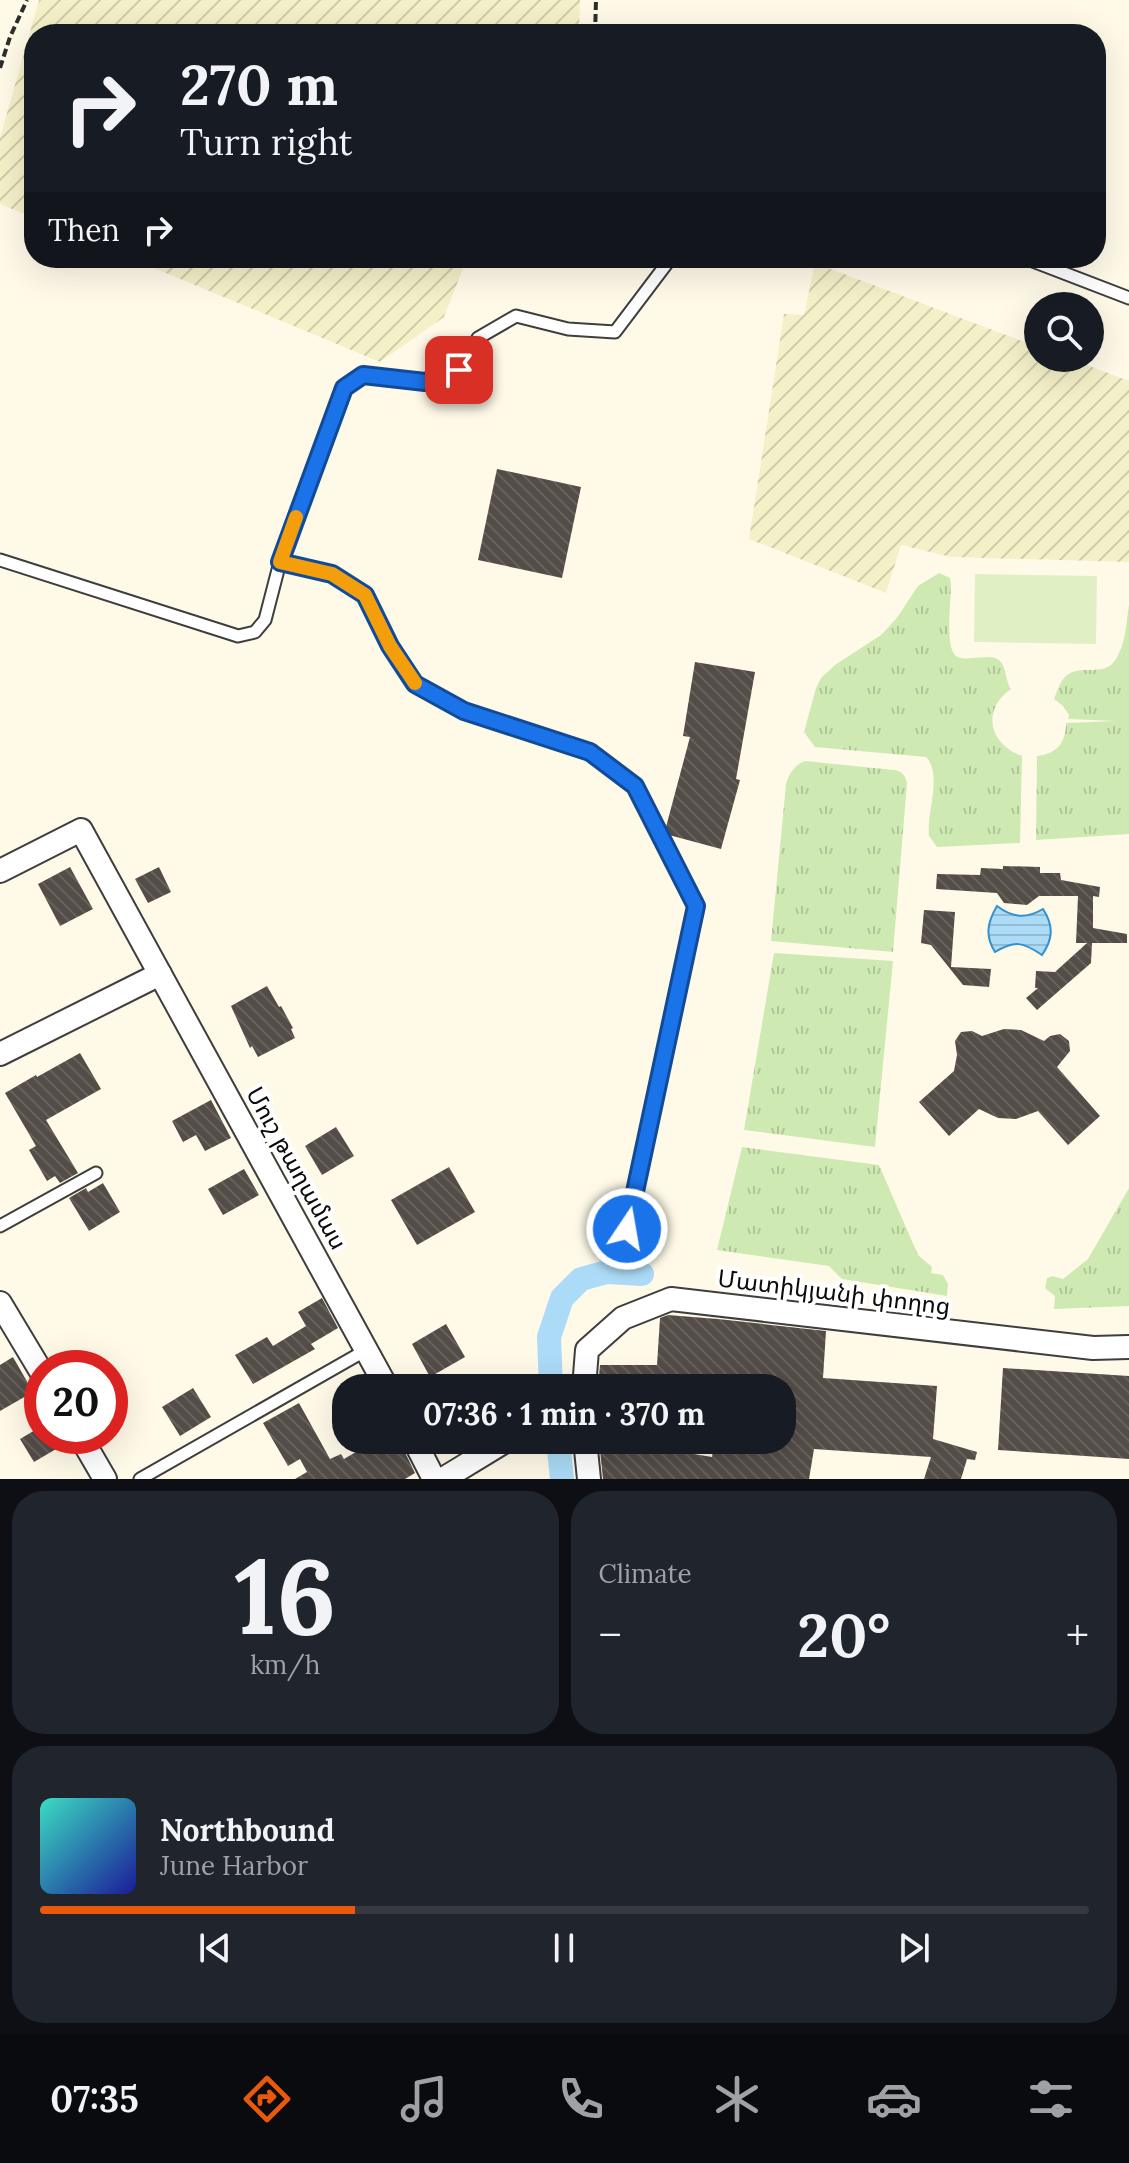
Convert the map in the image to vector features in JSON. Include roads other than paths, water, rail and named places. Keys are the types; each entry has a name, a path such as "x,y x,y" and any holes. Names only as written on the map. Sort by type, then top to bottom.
{"street":[{"name":"Մուշ թաղամաս","path":"0,871 81,830 380,1374"},
{"path":"0,1054 160,974"},
{"name":"Մատիկյանի փողոց","path":"585,1374 587,1350 623,1318 671,1299 1093,1348 1129,1347"},
{"path":"0,1303 28,1350"},
{"path":"90,1454 105,1479"},
{"path":"421,1454 434,1479"},
{"path":"443,1479 484,1454"},
{"path":"586,1454 589,1479"}],"lane":[{"path":"0,560 238,636 255,632 265,620 280,562 344,388 363,375 425,382 459,370 478,338 516,316 568,329 615,332 663,268"},
{"path":"1051,268 1129,298"},
{"path":"280,562 332,574 365,595 390,646 415,684 464,711 590,752 635,786 696,906 627,1229"},
{"path":"0,1226 96,1173"},
{"path":"140,1479 368,1349"}],"water":[{"path":"997,906 1020,916 1043,909 1051,932 1042,955 1019,944 995,952 988,929"}],"waterway":[{"path":"550,1374 549,1337 562,1298 581,1279 607,1272 642,1274"},
{"path":"559,1454 562,1479"}]}
